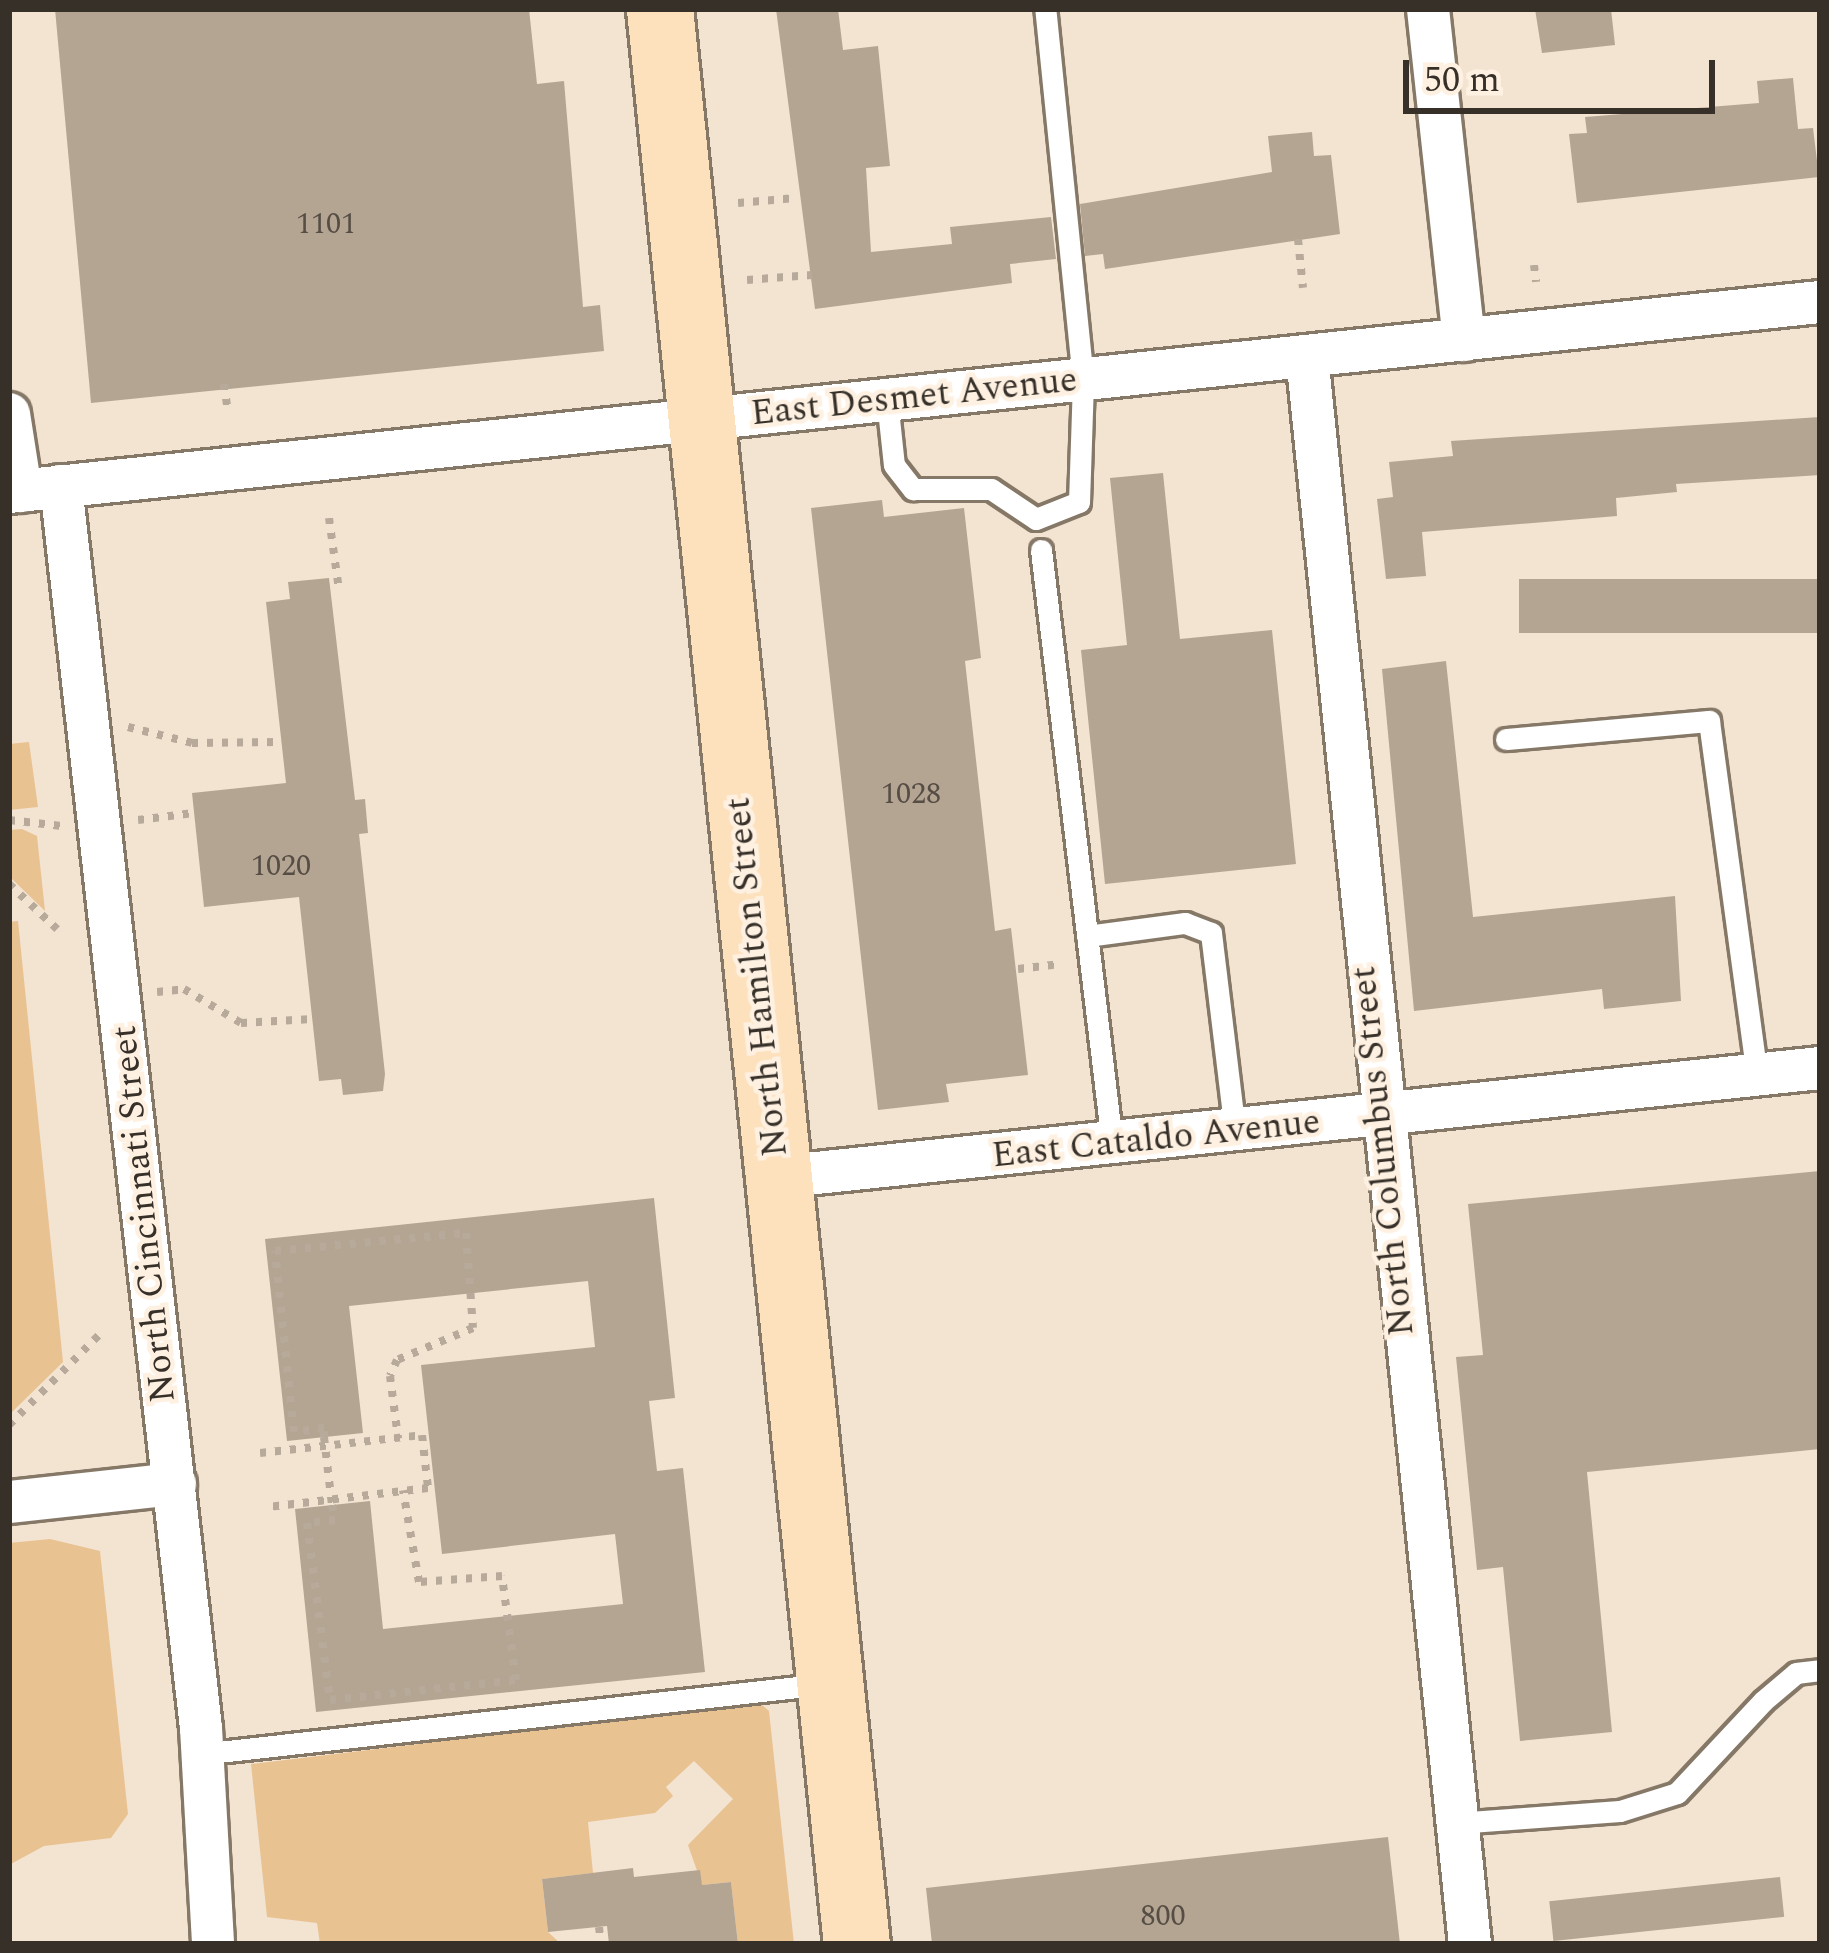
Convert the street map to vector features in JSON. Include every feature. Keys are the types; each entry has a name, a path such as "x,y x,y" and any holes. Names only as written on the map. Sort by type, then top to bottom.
{"main road":[{"name":"North Hamilton Street","path":"660,9 857,1944"}],"street":[{"path":"1427,9 1464,340"},
{"name":"East Desmet Avenue","path":"30,489 1820,302"},
{"name":"North Columbus Street","path":"1307,356 1378,1117 1470,1944"},
{"name":"North Cincinnati Street","path":"9,414 30,489 175,1484 201,1754 213,1944"},
{"name":"East Cataldo Avenue","path":"778,1177 1820,1068"},
{"path":"9,1502 175,1484"}],"lane":[{"path":"887,400 894,465 913,489 991,489 1036,519 1067,512 1085,489 1083,380 1046,9"},
{"path":"1041,550 1112,1143"},
{"path":"1506,739 1709,722 1757,1075"},
{"path":"1087,936 1185,923 1210,933 1235,1131"},
{"path":"1456,1823 1620,1810 1677,1792 1763,1701 1796,1673 1820,1670"},
{"path":"201,1754 830,1683"}],"path":[{"path":"738,203 795,198"},
{"path":"1298,239 1303,288"},
{"path":"1534,266 1536,282"},
{"path":"747,280 812,274"},
{"path":"224,384 226,406"},
{"path":"329,518 339,590"},
{"path":"122,724 192,743 281,742"},
{"path":"137,820 194,813"},
{"path":"9,884 58,929"},
{"path":"1018,969 1061,964"},
{"path":"155,993 184,989 241,1023 313,1019"},
{"path":"398,1438 390,1376 398,1360 473,1328 466,1233 275,1251 294,1432 324,1428 335,1520 307,1523 330,1700 516,1680 502,1576 419,1582 403,1490"},
{"path":"9,1425 100,1334"},
{"path":"260,1453 422,1435 428,1488 268,1508"},
{"path":"599,1927 601,1944"}],"shaded area":[{"path":"29,742 38,807 9,810 9,744"},
{"path":"22,829 37,836 45,911 9,876 9,830"},
{"path":"18,921 63,1362 9,1415 9,922"},
{"path":"50,1539 100,1551 128,1814 111,1838 44,1846 9,1865 9,1543"},
{"path":"760,1703 769,1711 794,1944 738,1944 731,1882 702,1885 688,1845 733,1799 694,1761 666,1787 673,1796 655,1813 588,1822 593,1873 542,1879 548,1932 561,1944 320,1944 317,1923 267,1917 251,1764"}],"building":[{"path":"55,9 529,9 537,84 564,81 583,307 600,305 604,351 91,403"},
{"path":"776,9 838,9 843,50 878,46 890,166 866,168 871,252 952,244 950,227 1051,217 1056,259 1010,264 1012,283 815,309"},
{"path":"1535,9 1611,9 1615,45 1542,53"},
{"path":"1793,78 1798,129 1813,128 1819,177 1577,203 1569,134 1587,133 1585,117 1759,103 1757,81"},
{"path":"1312,132 1314,156 1331,155 1340,234 1105,269 1103,254 1085,256 1080,204 1272,172 1268,136"},
{"path":"1820,417 1820,475 1676,484 1677,492 1616,498 1617,516 1422,532 1426,576 1386,579 1377,499 1393,497 1389,462 1453,456 1451,441"},
{"path":"1163,473 1180,639 1272,630 1296,864 1105,884 1081,650 1127,645 1110,478"},
{"path":"882,500 884,517 964,508 981,658 965,661 995,931 1011,928 1028,1075 946,1084 949,1102 878,1110 811,508"},
{"path":"329,578 355,800 365,799 368,833 359,834 385,1074 383,1091 343,1095 341,1079 319,1081 299,897 204,907 192,793 286,783 266,602 290,599 288,582"},
{"path":"1519,579 1820,579 1820,633 1519,633"},
{"path":"1446,661 1473,917 1675,896 1681,1001 1604,1009 1602,989 1414,1011 1382,669"},
{"path":"1820,1171 1820,1449 1587,1472 1612,1732 1520,1741 1503,1567 1477,1570 1456,1357 1483,1355 1468,1204"},
{"path":"654,1198 675,1398 649,1401 657,1471 683,1468 705,1672 316,1712 295,1509 370,1501 383,1629 623,1604 615,1534 442,1554 421,1365 595,1347 588,1281 349,1306 363,1433 287,1441 265,1239"},
{"path":"1388,1837 1400,1944 932,1944 926,1888"},
{"path":"633,1868 634,1877 700,1870 702,1885 731,1882 738,1944 609,1944 607,1926 548,1932 542,1879"},
{"path":"1780,1877 1784,1917 1553,1941 1549,1901"}]}
